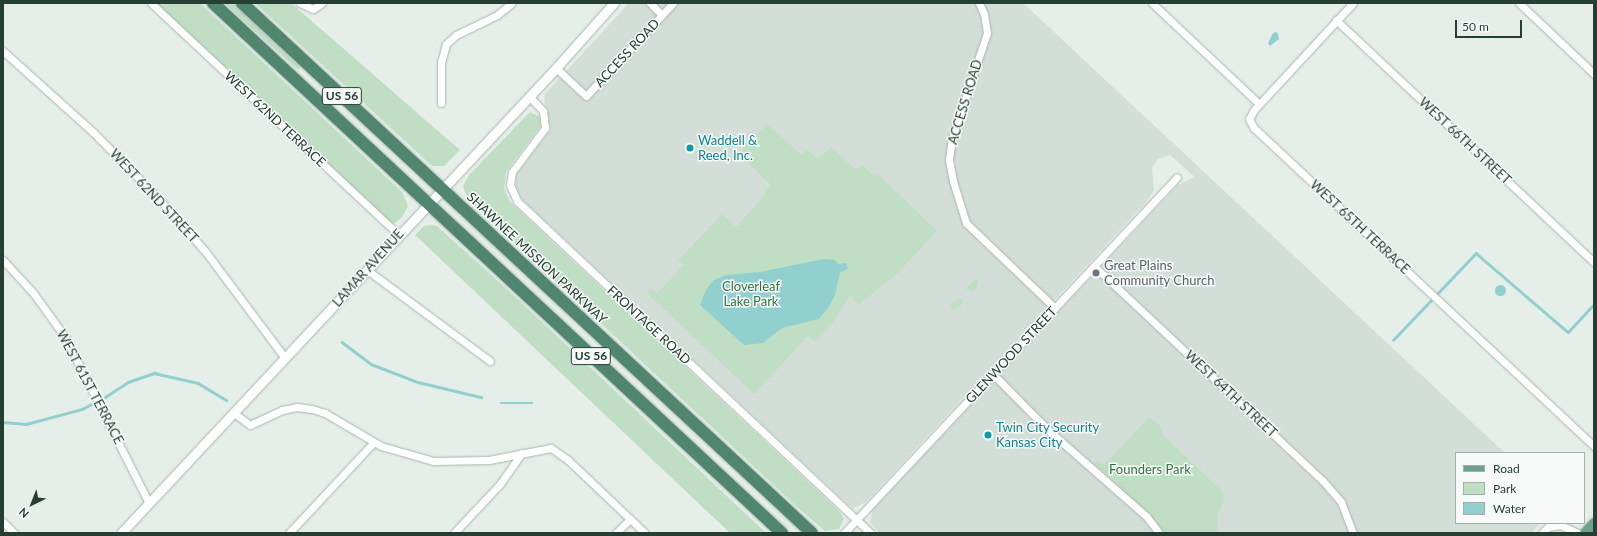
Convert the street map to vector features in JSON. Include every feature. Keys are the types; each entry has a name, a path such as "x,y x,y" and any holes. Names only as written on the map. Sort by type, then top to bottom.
{"highway":[{"name":"US 56","path":"213,3 782,533"},
{"name":"SHAWNEE MISSION PARKWAY","path":"242,3 812,533"}],"main road":[{"path":"1584,533 1594,523"}],"street":[{"name":"WEST 62ND TERRACE","path":"151,3 398,235"},
{"path":"300,3 313,9 322,3"},
{"path":"441,103 441,62 446,44 456,35 497,15 512,3"},
{"name":"LAMAR AVENUE","path":"121,533 398,235 556,68 614,3"},
{"name":"ACCESS ROAD","path":"650,3 662,15"},
{"name":"ACCESS ROAD","path":"556,68 586,96 673,3"},
{"name":"ACCESS ROAD","path":"979,3 984,14 987,33 952,138 948,160 953,181 966,223 1055,308"},
{"path":"1152,3 1259,104 1353,3"},
{"path":"1519,3 1594,74"},
{"name":"WEST 66TH STREET","path":"1336,20 1594,262"},
{"name":"WEST 62ND STREET","path":"3,51 93,132 157,197 205,251 285,358"},
{"name":"FRONTAGE ROAD","path":"529,96 543,111 545,128 512,172 510,185 517,201 870,533"},
{"name":"WEST 65TH TERRACE","path":"1259,104 1249,119 1254,128 1594,446"},
{"name":"GLENWOOD STREET","path":"844,533 1177,177"},
{"name":"WEST 61ST TERRACE","path":"3,260 34,294 65,337 149,503"},
{"name":"WEST 64TH STREET","path":"1094,266 1323,481 1341,502 1353,533"},
{"path":"367,270 490,361"},
{"path":"993,374 1047,429 1147,516 1159,533"},
{"path":"234,413 246,424 252,425 282,410 297,407 312,409 327,414 373,443 403,454 446,462 489,460 547,447 554,449 645,533"},
{"path":"289,533 373,443"},
{"path":"454,533 497,488 522,453"},
{"path":"616,533 630,519"},
{"path":"3,522 14,533"},
{"path":"1542,533 1548,527 1560,525 1578,533"}],"shaded area":[{"path":"629,3 1023,3 1504,452 1455,452 1455,524 1539,524 1531,533 879,533 870,522 873,509 1178,185 1195,177 1170,155 1158,159 1152,167 1154,190 1147,201 866,502 853,508 525,202 517,192 515,178 517,171 551,130 544,99 545,94"}],"green space":[{"path":"155,3 200,3 402,192 408,206 402,217 394,224 390,222"},
{"path":"224,3 233,3 301,67 298,70"},
{"path":"255,3 291,3 460,150 444,166 432,166"},
{"path":"530,112 540,117 540,127 506,172 504,188 510,202 840,512 844,519 839,529 825,531 797,507 467,198 463,186 469,175"},
{"name":"Cloverleaf Lake Park","path":"767,124 802,155 807,150 818,159 831,147 856,170 862,165 874,176 877,173 937,231 898,273 859,304 850,296 834,321 815,342 808,336 754,394 647,293 651,288 657,293 684,265 678,260 722,214 736,227 765,195 764,193 771,185 738,154"},
{"path":"424,226 437,226 508,290 766,533 730,533 415,235"},
{"path":"975,279 978,280 978,285 974,291 967,291 967,288"},
{"path":"958,298 962,298 962,304 957,309 951,309 950,306"},
{"name":"Founders Park","path":"1149,417 1160,426 1164,436 1222,491 1224,501 1217,516 1218,533 1162,533 1151,515 1095,464 1097,459 1104,465"}],"water":[{"path":"1277,32 1279,39 1270,46 1268,43 1273,33"},
{"path":"824,259 835,260 838,264 846,263 848,269 840,272 835,295 828,308 819,319 782,328 763,343 744,345 700,305 707,288 714,280 726,275 760,272"},
{"path":"1500,284 1504,286 1506,290 1504,294 1500,296 1496,294 1494,290 1496,286"}],"waterway":[{"path":"1393,340 1476,253 1568,332 1594,304"},
{"path":"342,342 371,364 418,382 481,397"},
{"path":"105,397 128,382 154,373 198,383 226,400"},
{"path":"501,403 532,403"},
{"path":"3,422 26,424 82,409 92,404"}],"place":[{"name":"Waddell & Reed, Inc.","path":"690,148"},
{"name":"Great Plains Community Church","path":"1096,273"},
{"name":"Twin City Security Kansas City","path":"988,435"}]}
